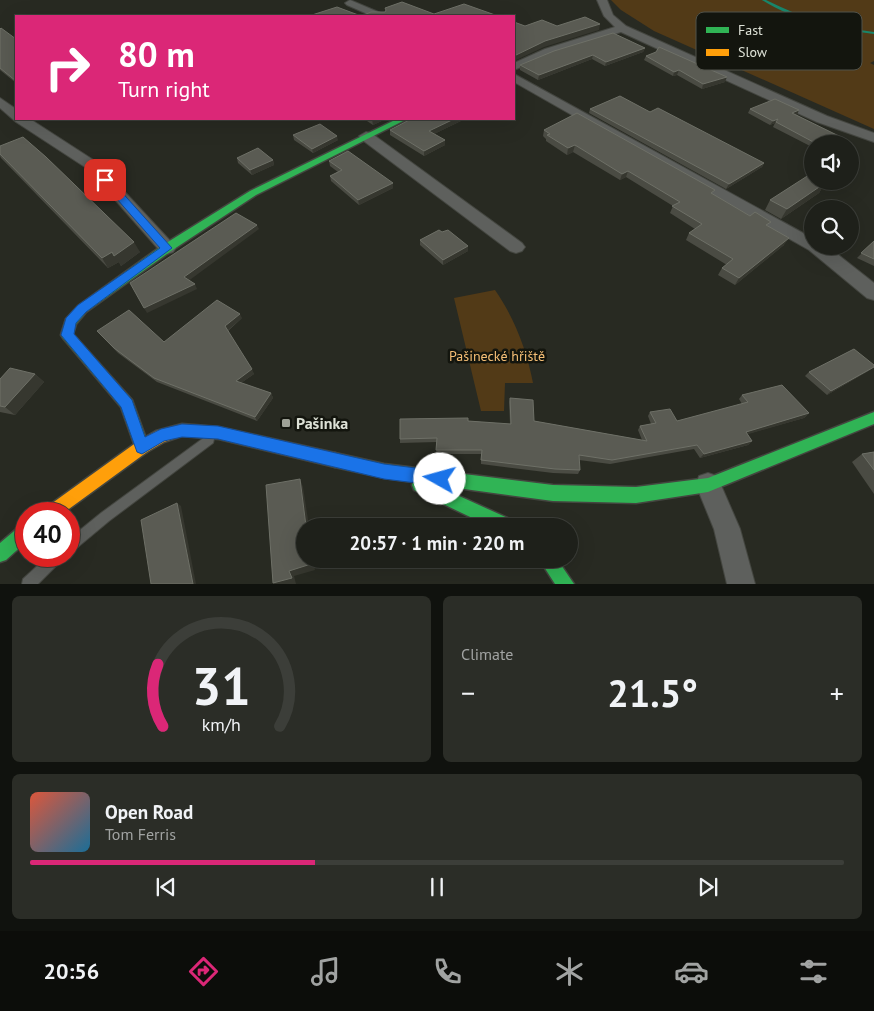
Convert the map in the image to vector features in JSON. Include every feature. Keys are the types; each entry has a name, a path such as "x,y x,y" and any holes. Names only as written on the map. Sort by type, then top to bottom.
{"street":[{"path":"602,0 608,16 622,28 696,62"},
{"path":"350,3 378,15"},
{"path":"515,68 549,51 622,28"},
{"path":"714,70 822,119 874,138"},
{"path":"515,78 804,240"},
{"path":"0,102 15,114"},
{"path":"23,120 93,166 166,248"},
{"path":"142,447 127,404 67,335 70,322 82,309 166,248 253,193 402,120"},
{"path":"366,136 516,246"},
{"path":"825,255 874,293"},
{"path":"66,502 142,447 161,436 182,430 218,433 384,472 553,493 636,495 708,485 874,418"},
{"path":"384,472 441,494 490,518"},
{"path":"708,485 727,529 741,584"},
{"path":"0,554 15,541"},
{"path":"554,568 566,584"}],"lane":[{"path":"80,538 218,433"},
{"path":"28,584 46,567"}],"green space":[{"path":"611,0 874,0 874,61 870,63 874,65 874,129 742,70 862,70 862,12 696,12 696,50 654,31 621,10"},
{"name":"Pašinecké hřiště","path":"495,290 508,311 519,335 533,383 505,383 504,411 481,411 454,298"}],"building":[{"path":"402,2 434,14 464,4 495,15 364,15 371,12 385,12 385,8"},
{"path":"337,7 358,15 312,15"},
{"path":"585,17 600,24 545,41 515,56 515,22 525,26 542,20 557,26"},
{"path":"0,29 15,38 15,80 0,68"},
{"path":"613,33 645,48 606,62 593,55 539,75 520,65 554,51"},
{"path":"659,47 696,63 696,70 711,70 727,77 703,84 679,70 674,72 646,56 656,52"},
{"path":"620,96 650,112 658,108 764,163 729,184 590,109"},
{"path":"775,99 799,110 792,113 837,135 804,135 804,137 776,122 778,119 773,121 750,109"},
{"path":"577,113 715,190 711,193 750,216 755,212 771,222 766,225 789,238 739,278 722,268 733,259 689,233 702,224 672,206 680,202 628,171 622,174 575,145 568,148 547,135 550,134 544,130"},
{"path":"409,120 452,120 429,131 445,140 424,151 390,130"},
{"path":"320,124 337,136 312,149 293,135"},
{"path":"23,137 134,242 114,256 112,252 102,258 0,154 0,146"},
{"path":"258,148 273,160 250,170 237,158"},
{"path":"348,151 393,183 358,200 330,176 342,170 329,161"},
{"path":"804,178 804,190 815,190 787,209 770,200"},
{"path":"236,213 257,225 184,277 195,284 144,308 130,283"},
{"path":"439,230 442,232 448,230 468,246 443,260 420,240"},
{"path":"874,241 874,259 861,253"},
{"path":"217,300 240,314 225,326 252,369 236,381 271,393 255,417 154,378 114,348 97,331 129,310 164,342"},
{"path":"854,349 874,367 831,391 809,372"},
{"path":"10,368 35,374 5,407 0,406 0,379"},
{"path":"782,385 809,413 746,432 752,441 704,454 697,445 612,460 579,455 580,470 555,469 481,460 482,450 436,450 437,438 400,439 400,419 468,418 468,421 511,424 510,398 533,400 534,421 647,441 640,426 656,423 650,412 670,409 677,421 748,402 742,395"},
{"path":"874,452 874,470 862,454"},
{"path":"300,479 305,518 296,518 296,568 298,568 289,571 292,578 273,583 266,485"},
{"path":"177,503 193,584 151,584 141,520"}],"waterway":[{"path":"764,0 790,12"},
{"path":"862,31 874,33"}],"traffic: fast":[{"path":"142,447 127,404 67,335 70,322 82,309 167,248 253,193 401,120"},
{"path":"335,460 384,471 553,493 636,495 708,485 874,418"},
{"path":"419,485 489,518"},
{"path":"0,554 15,541"},
{"path":"554,568 566,584"}],"traffic: slow":[{"path":"66,502 142,447 161,436 182,430 219,433 335,460"}],"place":[{"name":"Pašinka","path":"286,423"}],"route":[{"path":"105,180 166,248 82,309 70,322 67,335 127,404 142,447 161,436 182,430 218,433 384,472 440,479"}]}
